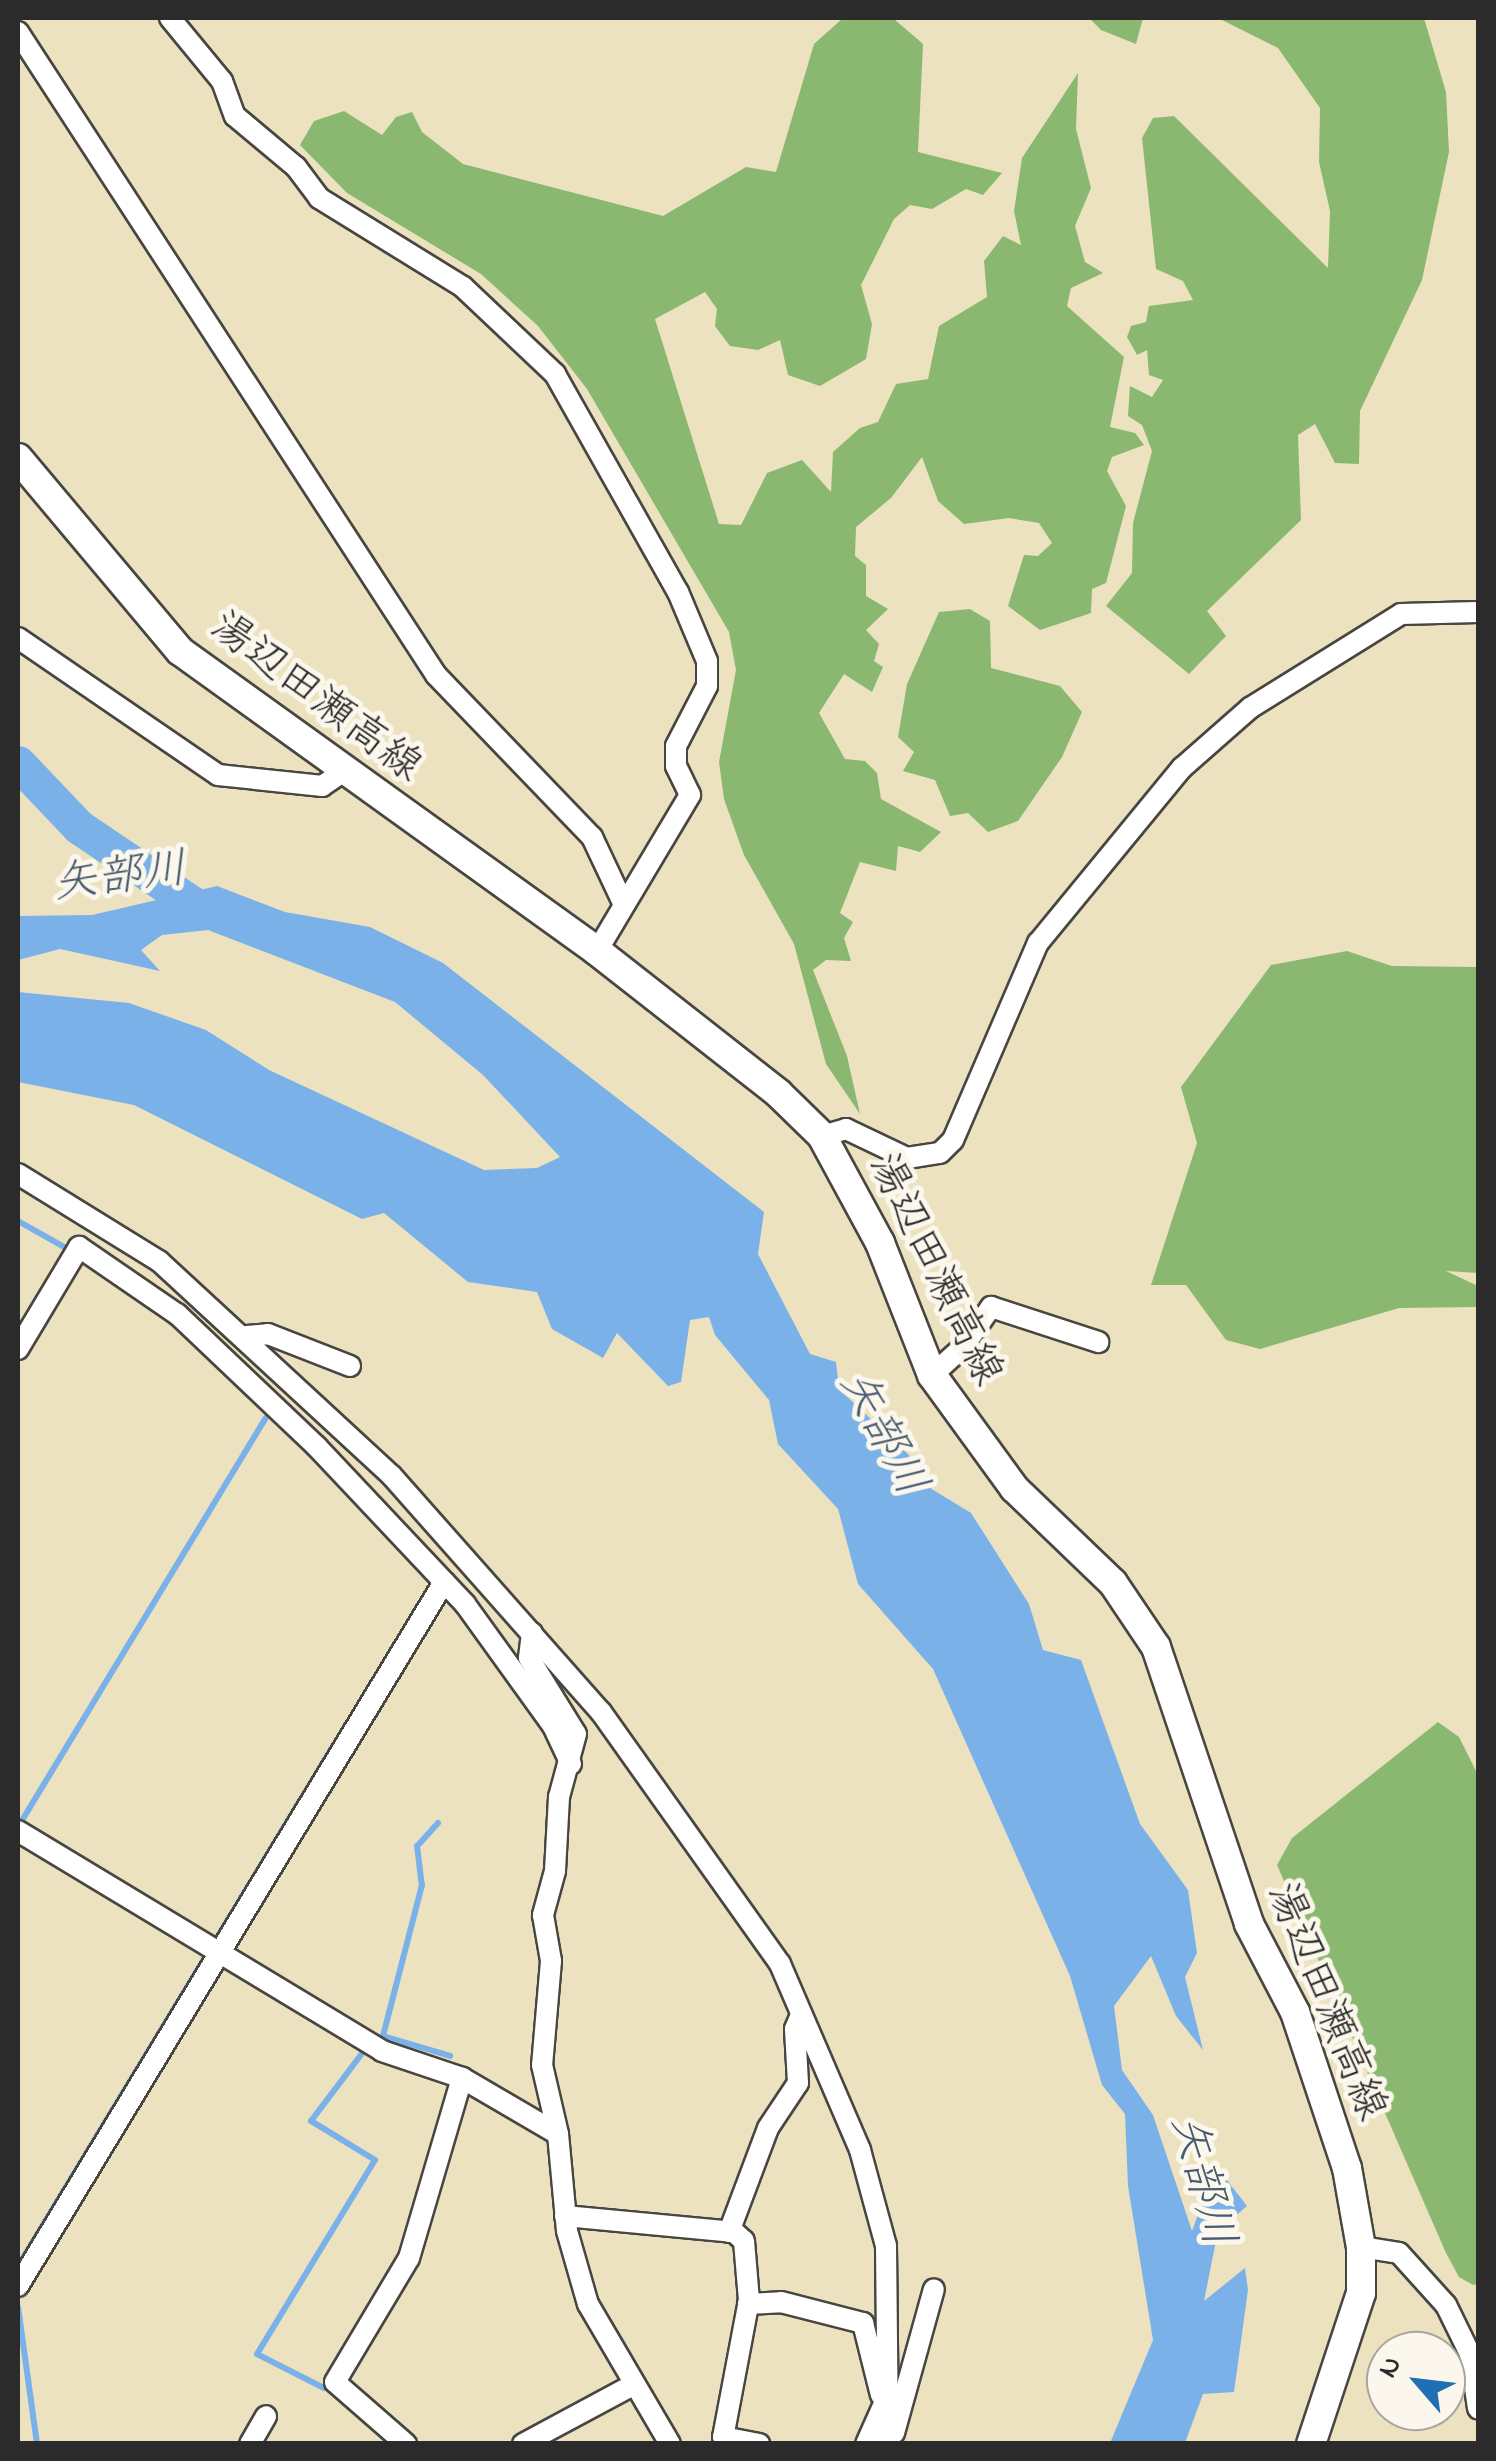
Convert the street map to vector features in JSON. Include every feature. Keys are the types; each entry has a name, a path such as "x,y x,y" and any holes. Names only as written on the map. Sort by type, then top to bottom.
{"main road":[{"name":"湯辺田瀬高線","path":"18,458 180,651 596,951 778,1093 822,1136 880,1243 932,1375 1014,1488 1113,1583 1156,1648 1249,1924 1294,2012 1347,2168 1362,2247 1361,2294 1310,2444"}],"street":[{"path":"170,18 222,81 235,116 296,166 318,198 463,287 555,374 678,592 707,661 707,686 676,746 676,766 690,796 596,951"},
{"path":"18,32 436,675 592,837 624,904"},
{"path":"822,1136 846,1129 908,1158 940,1153 952,1140 1038,943 1182,768 1250,708 1400,614 1478,612"},
{"path":"18,638 218,774 322,786 344,772"},
{"path":"18,1174 158,1261 247,1336 392,1476 601,1712 769,1949 802,2014 860,2150 886,2246 889,2444"},
{"path":"18,1349 79,1248 177,1314 243,1374 444,1582 500,1648 571,1764"},
{"path":"932,1375 963,1348 991,1307 1098,1342"},
{"path":"247,1336 268,1334 350,1366"},
{"path":"18,2286 444,1582"},
{"path":"532,1632 529,1658 576,1734 559,1797 556,1871 543,1915 550,1961 542,2065 558,2134 565,2216 588,2304 670,2444"},
{"path":"18,1832 382,2051 462,2078 558,2134"},
{"path":"729,2232 768,2128 798,2083 795,2023 802,2014"},
{"path":"406,2444 335,2382 409,2258 462,2078"},
{"path":"565,2216 729,2232 744,2241 748,2304 723,2436 759,2444"},
{"path":"1362,2247 1400,2252 1446,2305 1470,2354 1478,2408"},
{"path":"889,2444 906,2406 934,2289"},
{"path":"748,2304 781,2302 863,2323 886,2398 866,2444"},
{"path":"523,2444 633,2385"},
{"path":"250,2444 266,2416"}],"green space":[{"path":"843,18 893,18 923,44 918,152 1002,173 983,195 966,189 932,209 910,205 894,219 861,285 872,324 866,359 820,386 788,375 780,340 758,350 730,346 715,326 717,309 705,292 655,319 719,524 741,525 767,473 802,460 831,492 833,452 860,428 878,422 896,384 928,379 939,326 987,297 984,261 1003,236 1021,245 1014,211 1022,158 1078,73 1076,129 1091,188 1075,226 1085,262 1103,273 1071,288 1067,306 1124,357 1110,427 1135,433 1144,445 1112,457 1107,471 1126,506 1106,583 1092,589 1091,613 1040,630 1008,606 1024,555 1038,556 1052,543 1039,523 1009,518 964,524 938,501 922,457 891,498 856,527 855,556 866,565 866,596 888,609 866,630 879,644 874,661 883,667 872,692 844,674 819,713 845,759 865,761 877,773 881,799 941,832 920,852 898,846 896,871 860,862 840,913 853,922 844,938 851,961 826,960 813,970 847,1056 860,1114 826,1064 794,944 744,855 724,799 719,762 736,670 729,632 587,389 538,326 481,274 347,193 300,145 314,121 344,111 382,135 396,117 412,112 422,132 463,164 663,216 746,167 776,172 814,44"},
{"path":"1089,18 1143,18 1136,44 1101,30"},
{"path":"1218,18 1424,18 1446,92 1449,152 1422,280 1360,411 1359,464 1335,463 1315,424 1298,435 1301,520 1207,611 1226,636 1189,674 1106,606 1132,573 1133,523 1152,451 1142,425 1128,416 1130,386 1152,397 1163,380 1149,375 1147,350 1137,355 1127,337 1131,326 1146,322 1149,306 1193,300 1183,281 1156,269 1142,138 1153,118 1174,116 1328,268 1330,211 1319,162 1320,108 1278,48"},
{"path":"970,609 990,621 991,668 1060,686 1082,712 1062,757 1018,821 988,832 968,813 950,816 935,780 903,771 914,752 898,737 907,684 939,612"},
{"path":"1347,951 1392,966 1478,967 1478,1273 1446,1271 1478,1286 1478,1307 1399,1308 1260,1349 1226,1340 1186,1285 1151,1285 1197,1143 1181,1087 1271,965"},
{"path":"1438,1722 1459,1737 1478,1775 1478,2284 1473,2285 1459,2277 1446,2253 1277,1865 1292,1838"}],"water":[{"name":"矢部川","path":"217,886 285,912 370,927 443,963 764,1212 758,1254 810,1354 836,1362 839,1389 909,1455 912,1477 971,1513 1029,1604 1043,1650 1081,1660 1140,1824 1188,1890 1197,1953 1185,1977 1203,2050 1176,2016 1151,1956 1114,2006 1122,2070 1153,2115 1192,2231 1216,2166 1247,2206 1218,2231 1204,2301 1245,2268 1248,2290 1234,2392 1203,2394 1185,2443 1110,2443 1153,2340 1128,2186 1125,2114 1102,2085 1070,1976 933,1669 858,1584 838,1509 778,1444 769,1400 715,1335 709,1317 690,1320 681,1382 668,1386 617,1333 603,1358 552,1329 537,1292 468,1282 384,1213 362,1219 134,1105 18,1082 18,992 129,1003 206,1030 269,1070 484,1170 537,1168 560,1157 483,1075 395,1002 208,930 162,935 141,950 160,971 60,949 18,960 18,916 92,915"}],"waterway":[{"name":"矢部川","path":"18,763 79,827 205,912"},
{"path":"18,1221 73,1252"},
{"path":"18,1827 266,1418"},
{"path":"18,2266 333,1746"},
{"path":"438,1823 417,1846 422,1885 383,2036 450,2056"},
{"path":"324,2388 257,2354 375,2160 311,2121 361,2055"},
{"path":"18,2307 37,2444"}]}
